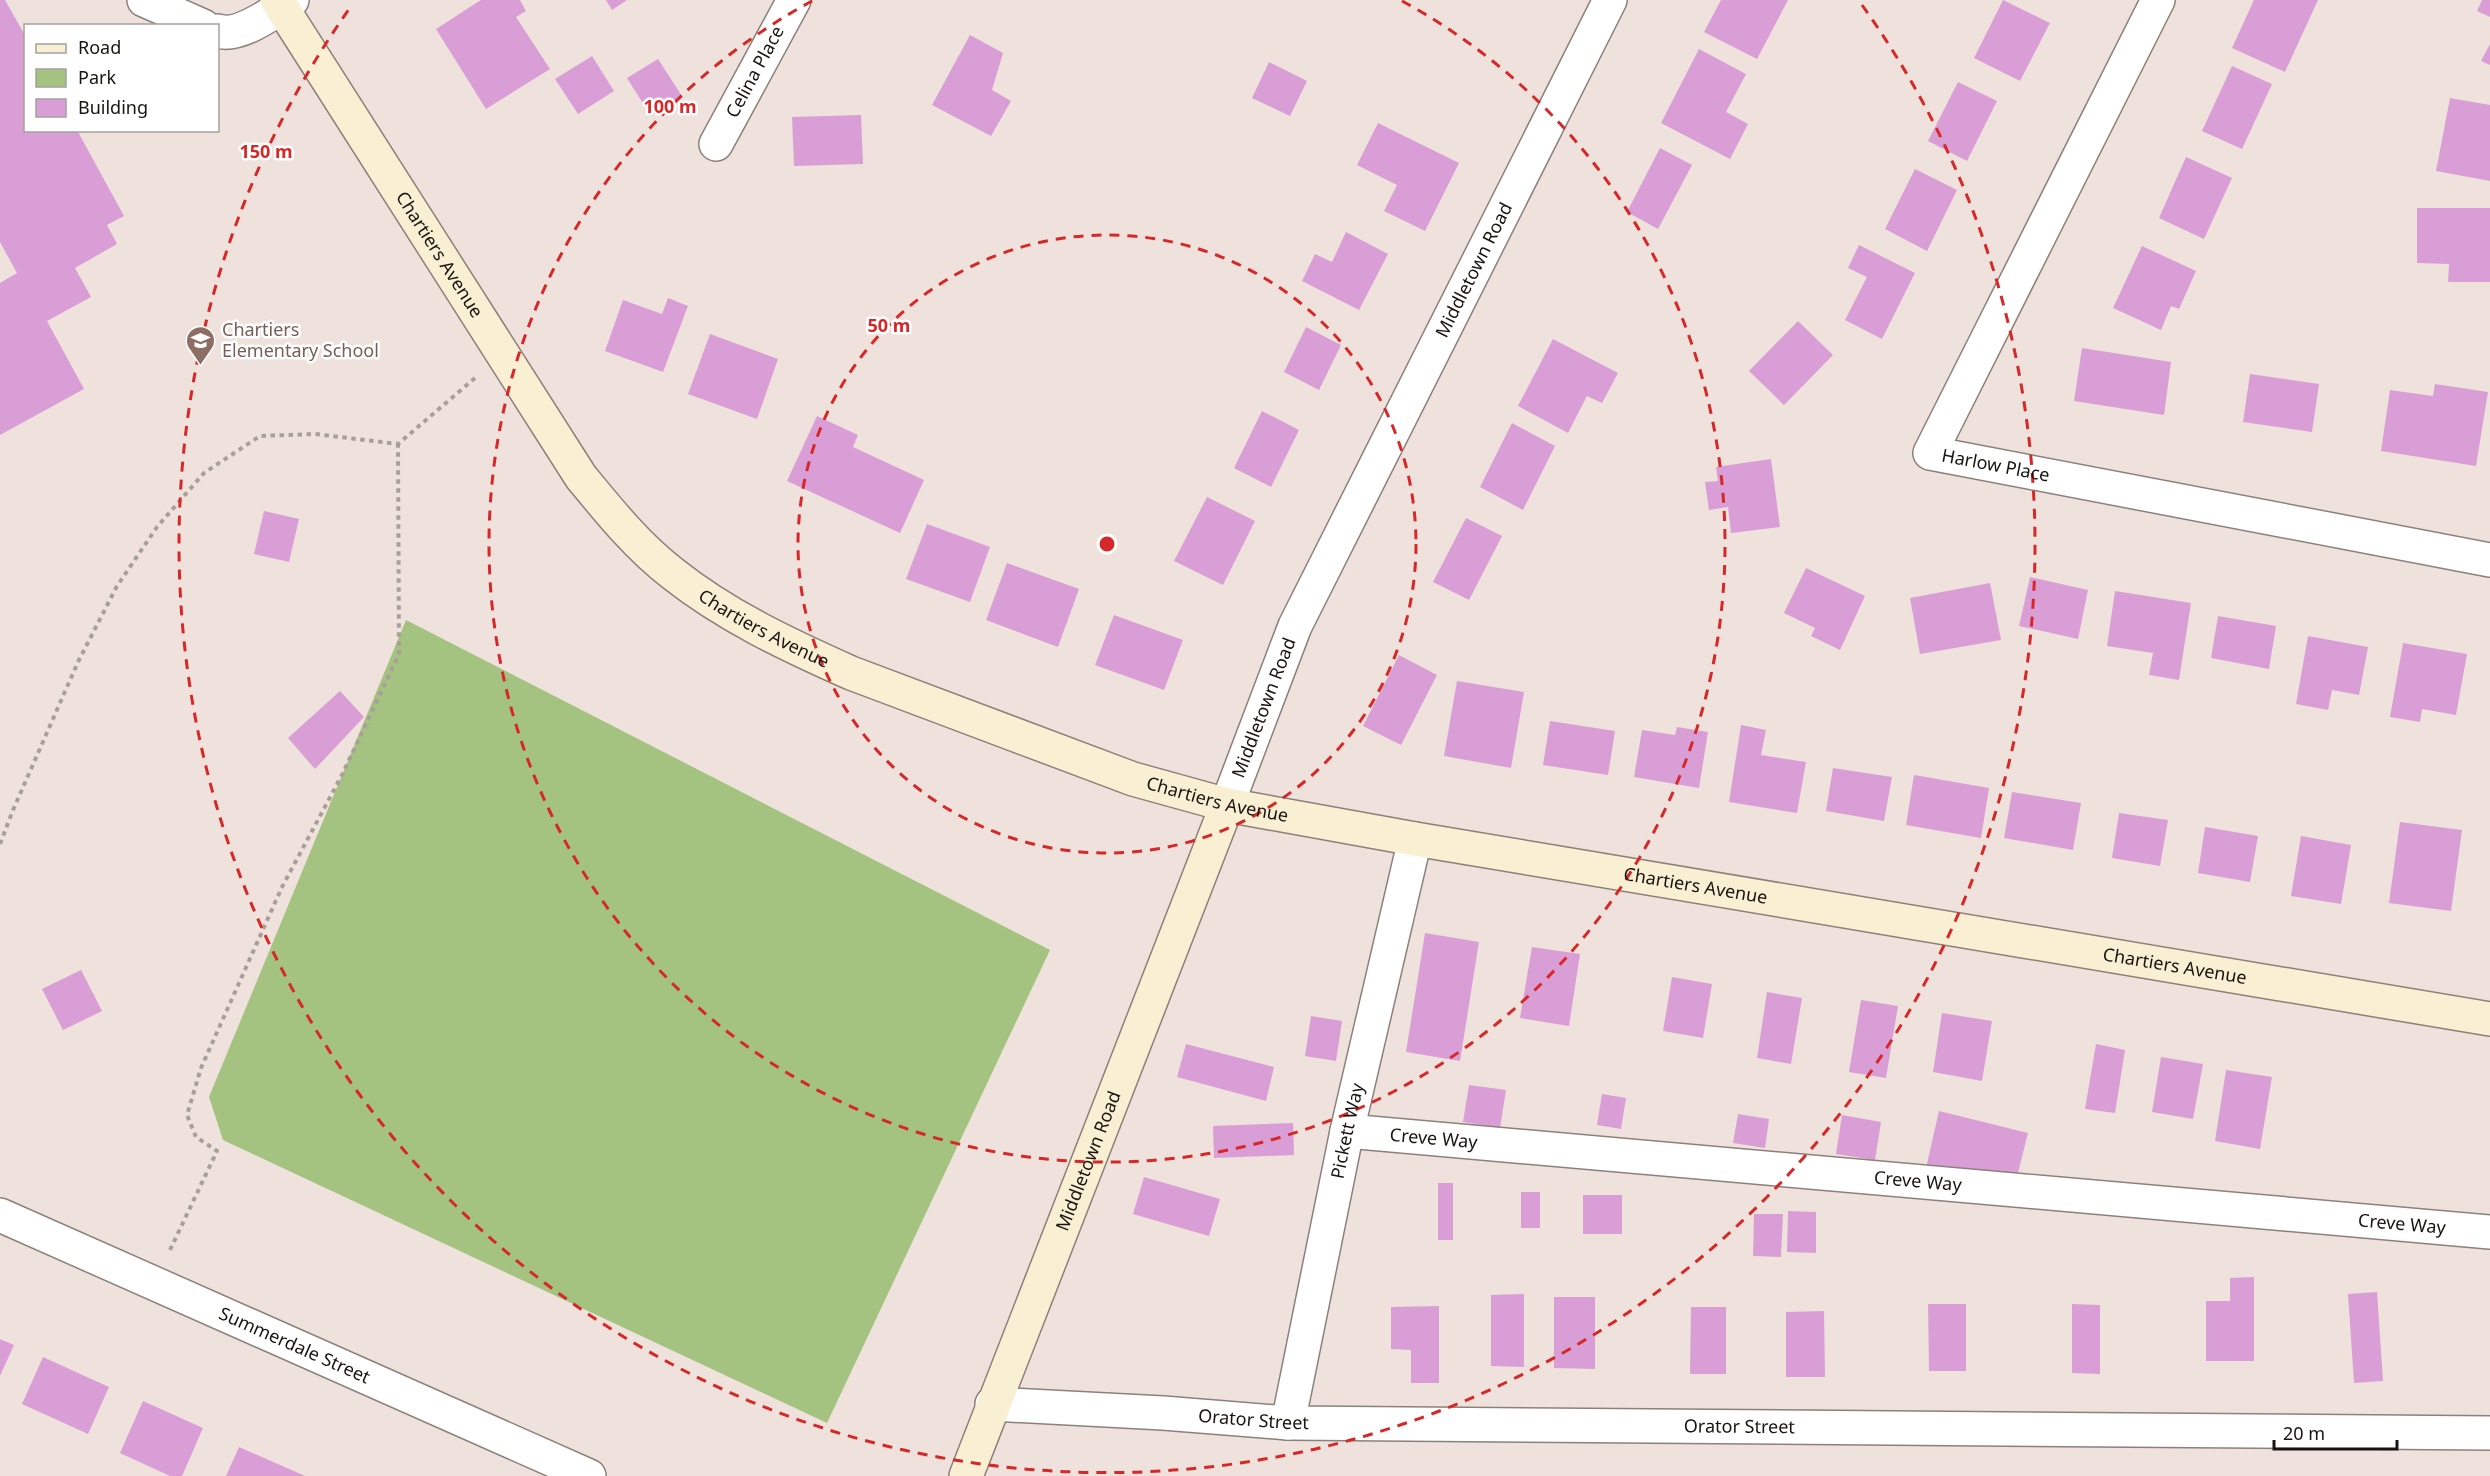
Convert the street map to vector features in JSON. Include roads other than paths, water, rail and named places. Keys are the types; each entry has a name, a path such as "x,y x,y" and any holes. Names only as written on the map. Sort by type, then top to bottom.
{"street":[{"path":"144,0 198,24"},
{"name":"Celina Place","path":"717,144 794,0"},
{"name":"Middletown Road","path":"966,1476 1295,626 1610,0"},
{"name":"Harlow Place","path":"2158,0 1930,453 2490,560"},
{"path":"219,31 245,28 283,2"},
{"name":"Chartiers Avenue","path":"283,2 581,477 628,532 670,572 722,610 806,653 862,677 1133,779 1227,805 1415,839 2490,1019"},
{"name":"Pickett Way","path":"1288,1423 1347,1131 1415,839"},
{"name":"Creve Way","path":"1347,1131 2490,1232"},
{"name":"Summerdale Street","path":"0,1215 589,1476"},
{"name":"Orator Street","path":"992,1404 1163,1413 1288,1423 2490,1433"}],"place":[{"name":"Chartiers Elementary School","path":"201,366"}]}
